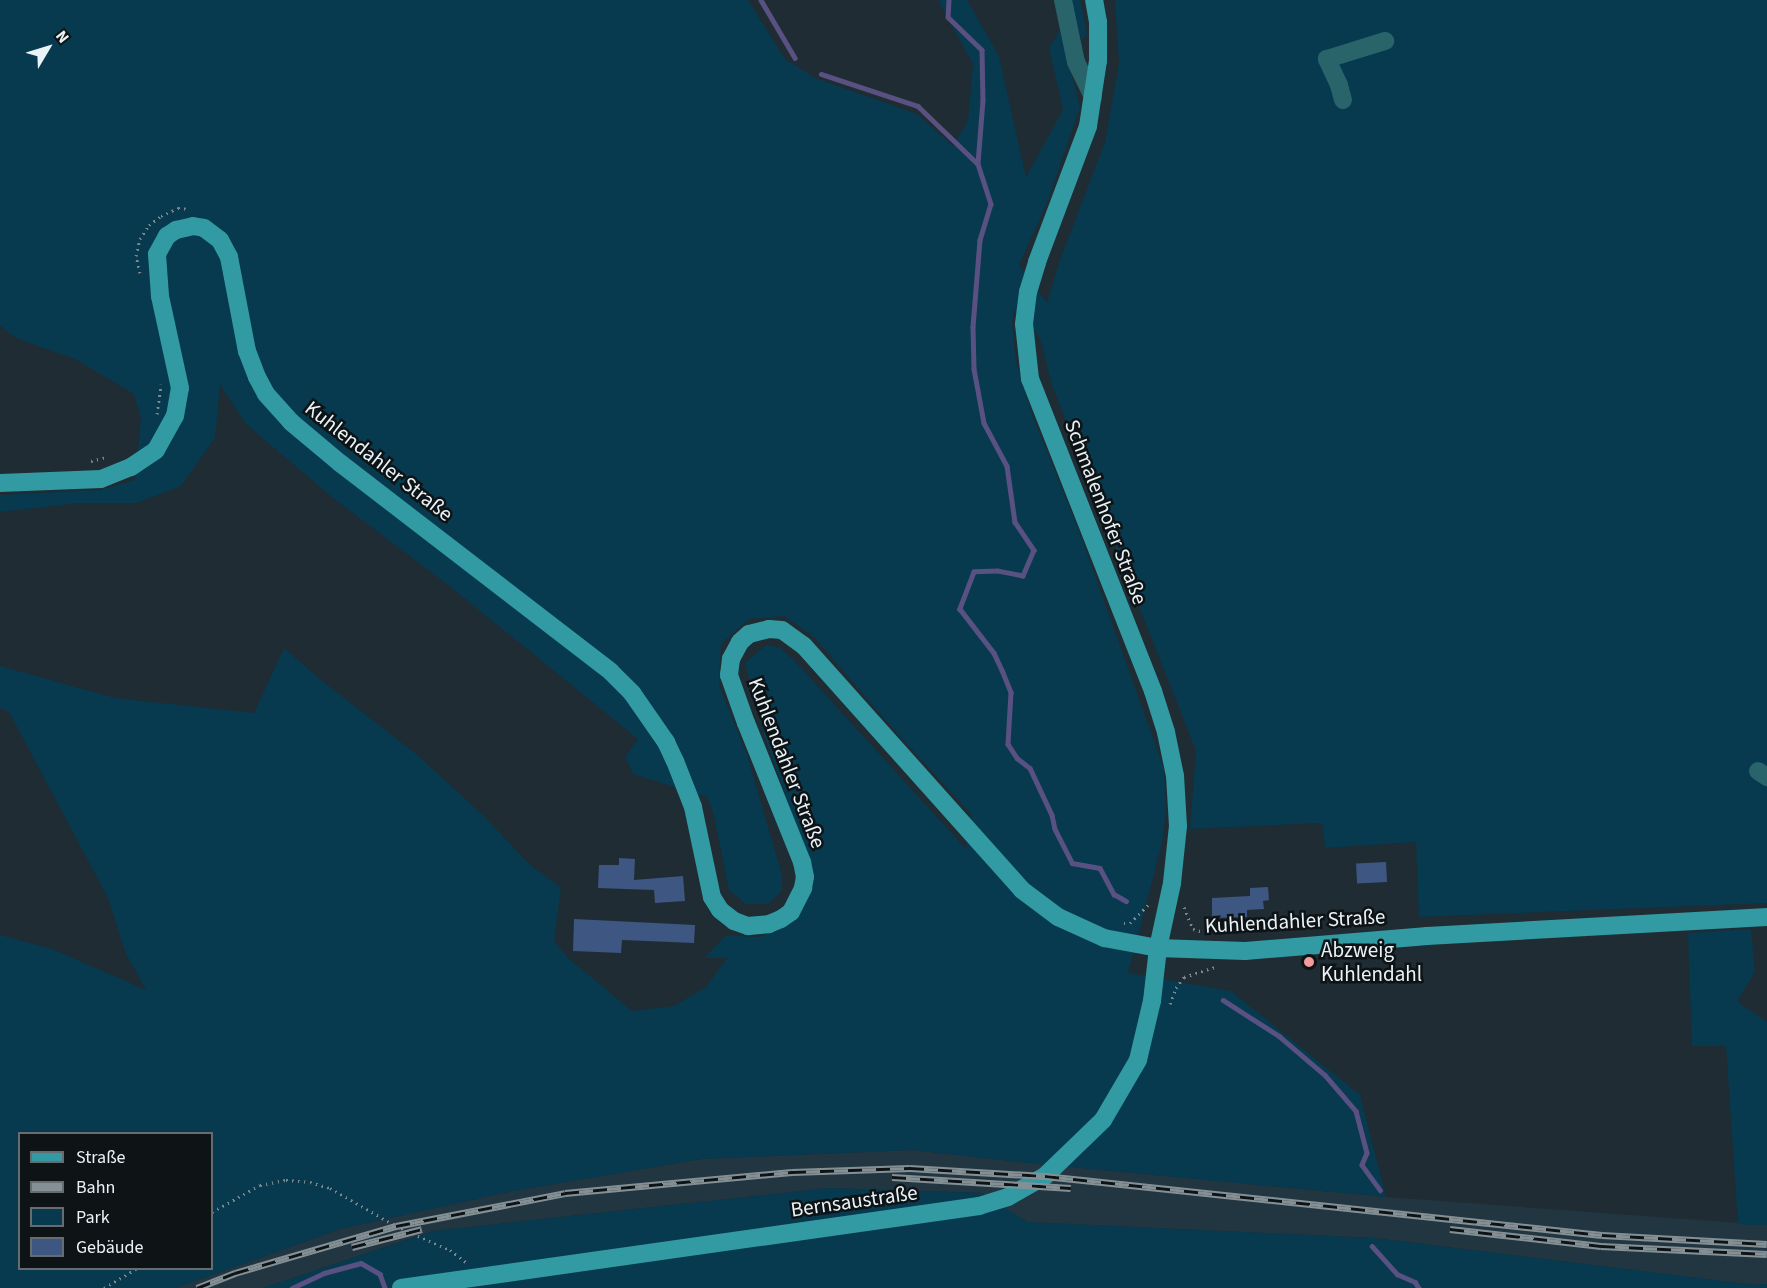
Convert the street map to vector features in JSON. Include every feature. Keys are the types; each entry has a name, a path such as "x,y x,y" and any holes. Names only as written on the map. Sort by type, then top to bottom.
{"main road":[{"name":"Schmalenhofer Straße","path":"1094,0 1098,22 1098,61 1088,126 1031,282 1024,324 1030,379 1166,732 1175,776 1178,826 1172,883 1158,948"},
{"name":"Kuhlendahler Straße","path":"0,483 101,478 131,468 156,450 175,416 180,388 160,296 157,254 167,236 176,230 193,226 204,228 220,240 229,257 247,351 257,377 266,394 291,422 340,463 603,666 632,693 666,742 675,761 693,807 712,897 720,910 734,921 748,926 769,924 781,919 795,905 805,876 802,862 743,716 729,675 731,659 740,642 749,634 769,629 782,630 804,646 1022,890 1058,918 1081,930 1104,938 1158,948 1245,951 1426,936 1767,917"},
{"name":"Bernsaustraße","path":"401,1288 979,1206 1008,1197 1045,1176 1103,1120 1138,1060 1152,1001 1158,948"}],"lane":[{"path":"1063,0 1076,62 1093,97"},
{"path":"1343,100 1327,59 1385,41"}],"path":[{"path":"141,276 136,256 140,239 149,225 178,208 192,209"},
{"path":"152,423 157,413 161,380"},
{"path":"89,462 110,456"},
{"path":"1185,897 1184,908 1193,929 1205,932"},
{"path":"1119,923 1130,923"},
{"path":"1168,1008 1176,988 1185,977 1215,969 1216,950"},
{"path":"213,1211 260,1185 286,1180 310,1182 330,1188 396,1226 450,1250"},
{"path":"104,1288 135,1270"}],"shaded area":[{"path":"912,1150 1386,1197 1767,1225 1767,1284 1755,1285 1374,1238 1027,1222 982,1193 829,1188 433,1231 263,1288 176,1288 340,1229 508,1192 701,1159"}],"green space":[{"path":"0,0 748,0 785,59 815,78 917,114 953,146 968,120 973,64 940,4 940,0 967,0 999,56 1026,177 1063,110 1049,48 1060,30 1080,107 1047,203 1019,265 1047,303 1060,260 1105,142 1119,63 1115,0 1767,0 1767,903 1419,917 1416,842 1325,848 1322,823 1190,829 1196,751 1052,385 1040,338 1014,309 1012,323 1016,362 1033,417 1079,531 1164,769 1166,809 1162,843 1128,973 1231,991 1360,1095 1386,1197 912,1150 701,1159 508,1192 340,1229 176,1288 0,1288 0,935 52,949 146,990 126,954 108,898 9,712 0,708 0,666 115,698 254,713 284,648 416,754 483,815 529,864 561,888 554,941 568,958 632,1011 674,1006 706,987 727,958 704,958 726,935 757,937 774,932 787,924 808,858 764,735 745,663 766,645 780,648 793,659 966,849 972,815 813,636 784,616 749,619 721,644 719,685 747,755 782,875 782,891 768,904 746,904 729,890 713,812 707,797 633,774 625,757 638,739 447,584 333,498 246,424 220,385 215,438 181,486 136,503 78,503 0,512 0,495 101,490 135,480 141,419 134,394 77,360 16,338 0,326"},
{"path":"1070,0 1080,0 1087,34 1082,40"},
{"path":"1751,929 1755,972 1737,1001 1767,1022 1767,1225 1738,1224 1726,1046 1692,1046 1688,933"},
{"path":"829,1188 982,1193 1027,1222 1374,1238 1755,1285 1767,1284 1767,1288 263,1288 433,1231"}],"building":[{"path":"619,858 635,859 634,880 683,876 685,901 655,903 654,890 598,888 599,865 619,865"},
{"path":"1386,862 1387,882 1357,884 1356,864"},
{"path":"1268,887 1269,900 1263,901 1264,909 1247,910 1247,917 1212,918 1212,898 1250,896 1250,888"},
{"path":"574,919 695,925 694,943 622,940 621,953 573,951"}],"waterway":[{"path":"761,0 795,58"},
{"path":"949,0 948,17 982,50 983,100 978,164 991,204 980,240 973,327 974,369 984,423 1007,466 1015,522 1034,550 1023,576 998,571 974,572 960,609 994,653 1002,670 1011,692 1008,744 1017,758 1030,768 1052,815 1055,829 1072,863 1100,868 1114,894 1126,901"},
{"path":"821,74 918,106 978,164"},
{"path":"1223,1000 1279,1036 1325,1075 1356,1111 1367,1153 1362,1165 1380,1190"},
{"path":"1372,1246 1397,1274 1415,1282 1419,1288"},
{"path":"292,1288 324,1273 361,1263 380,1274 385,1288"}],"railway":[{"path":"197,1288 235,1273 396,1226 565,1193 792,1172 910,1168 1045,1176 1602,1235 1767,1244"},
{"path":"892,1177 1071,1188"},
{"path":"352,1247 422,1229"},
{"path":"1450,1229 1601,1246 1767,1254"}],"place":[{"name":"Abzweig Kuhlendahl","path":"1309,962"}]}
